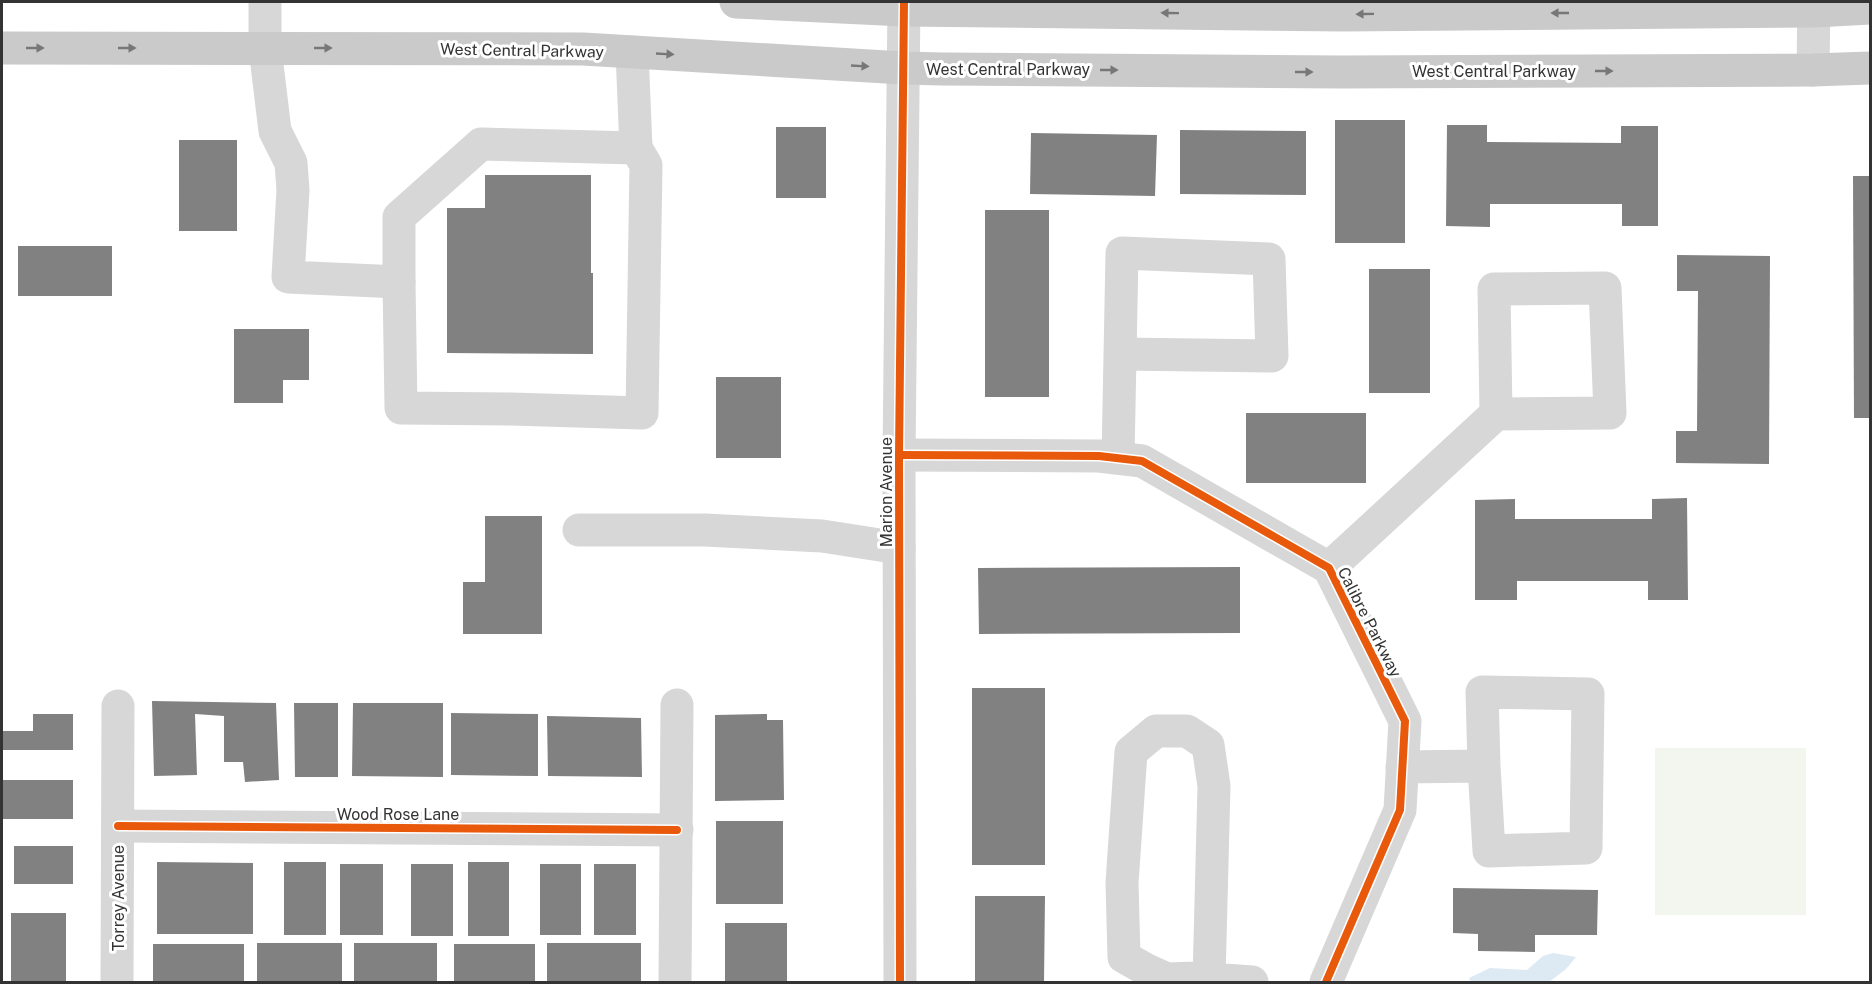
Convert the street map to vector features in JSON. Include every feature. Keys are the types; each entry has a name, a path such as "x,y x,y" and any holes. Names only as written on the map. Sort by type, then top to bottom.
{"main road":[{"path":"736,2 1343,15 1485,7 1814,6 1870,8"},
{"name":"West Central Parkway","path":"2,48 583,49 903,68 1341,72 1870,68"}],"street":[{"path":"265,2 265,48 275,131 291,163 293,190 288,278 399,282"},
{"name":"Marion Avenue","path":"900,982 899,455 904,6"},
{"path":"1813,70 1814,6"},
{"path":"632,52 636,148 646,165 642,413 400,408 399,217 481,144 636,148"},
{"path":"1118,458 1120,354 1122,253 1269,259 1272,356 1120,354"},
{"path":"1329,568 1496,414 1610,413 1605,288 1494,290 1496,414"},
{"name":"Calibre Parkway","path":"899,455 1099,456 1142,461 1329,568 1405,721 1400,810 1326,982"},
{"path":"579,530 705,530 822,536 899,548"},
{"path":"1482,692 1588,694 1586,848 1489,851 1484,766 1482,692"},
{"path":"675,982 678,705"},
{"name":"Torrey Avenue","path":"117,982 118,706"},
{"path":"1209,979 1214,786 1208,745 1187,731 1156,731 1131,752 1122,883 1124,957 1167,979 1252,982"},
{"path":"1402,767 1484,766"},
{"name":"Wood Rose Lane","path":"118,826 677,830"}],"shaded area":[{"path":"1655,748 1806,748 1806,915 1655,915"},
{"path":"1553,953 1576,957 1566,969 1549,982 1471,982 1469,978 1490,968 1527,970 1543,956"}],"building":[{"path":"1335,120 1405,120 1405,243 1335,243"},
{"path":"1447,125 1487,125 1487,142 1621,143 1621,126 1658,126 1658,226 1622,226 1622,204 1490,204 1490,227 1446,226"},
{"path":"776,127 826,127 826,198 776,198"},
{"path":"1180,130 1306,131 1306,195 1180,194"},
{"path":"1031,133 1157,135 1155,196 1030,194"},
{"path":"179,140 237,140 237,231 179,231"},
{"path":"485,175 591,175 593,354 447,353 447,208 485,208"},
{"path":"1853,176 1870,176 1870,418 1854,418"},
{"path":"985,210 1049,210 1049,397 985,397"},
{"path":"18,246 112,246 112,296 18,296"},
{"path":"1677,255 1770,256 1769,464 1676,463 1676,431 1697,431 1698,291 1677,291"},
{"path":"1369,269 1430,269 1430,393 1369,393"},
{"path":"234,329 309,329 309,380 283,380 283,403 234,403"},
{"path":"716,377 781,377 781,458 716,458"},
{"path":"1246,413 1366,413 1366,483 1246,483"},
{"path":"1687,498 1688,600 1648,600 1648,581 1517,581 1517,600 1475,600 1475,500 1515,499 1515,519 1652,519 1652,499"},
{"path":"485,516 542,516 542,634 463,634 463,582 485,582"},
{"path":"1240,567 1240,633 979,634 978,568"},
{"path":"972,688 1045,688 1045,865 972,865"},
{"path":"152,701 276,703 279,780 245,782 243,762 224,762 224,716 195,714 197,775 154,776"},
{"path":"294,703 338,703 338,777 295,777"},
{"path":"353,703 443,703 443,777 352,776"},
{"path":"451,713 538,714 538,776 451,775"},
{"path":"33,714 73,714 73,750 2,750 2,731 33,731"},
{"path":"767,714 767,720 783,720 784,800 715,801 715,715"},
{"path":"547,716 641,718 642,777 548,776"},
{"path":"3,780 73,780 73,819 3,819"},
{"path":"716,821 783,821 783,904 716,904"},
{"path":"14,846 73,846 73,884 14,884"},
{"path":"157,862 253,863 253,934 157,934"},
{"path":"284,862 326,862 326,935 284,935"},
{"path":"468,862 509,862 509,936 468,936"},
{"path":"340,864 383,864 383,935 340,935"},
{"path":"411,864 453,864 453,936 411,936"},
{"path":"540,864 581,864 581,935 540,935"},
{"path":"594,864 636,864 636,935 594,935"},
{"path":"1453,888 1598,890 1597,935 1535,935 1535,952 1478,951 1478,934 1453,933"},
{"path":"975,896 1045,896 1044,982 975,982"},
{"path":"11,913 66,913 66,982 11,982"},
{"path":"725,923 787,923 787,982 725,982"},
{"path":"257,943 342,943 342,982 257,982"},
{"path":"354,943 437,943 437,982 354,982"},
{"path":"547,943 641,943 641,982 547,982"},
{"path":"153,944 244,944 244,982 153,982"},
{"path":"454,944 535,944 535,982 454,982"}],"cycle path":[{"path":"900,982 899,455 904,2"},
{"path":"899,455 1099,456 1142,461 1329,568 1405,721 1400,810 1326,982"},
{"path":"118,826 677,830"}]}
